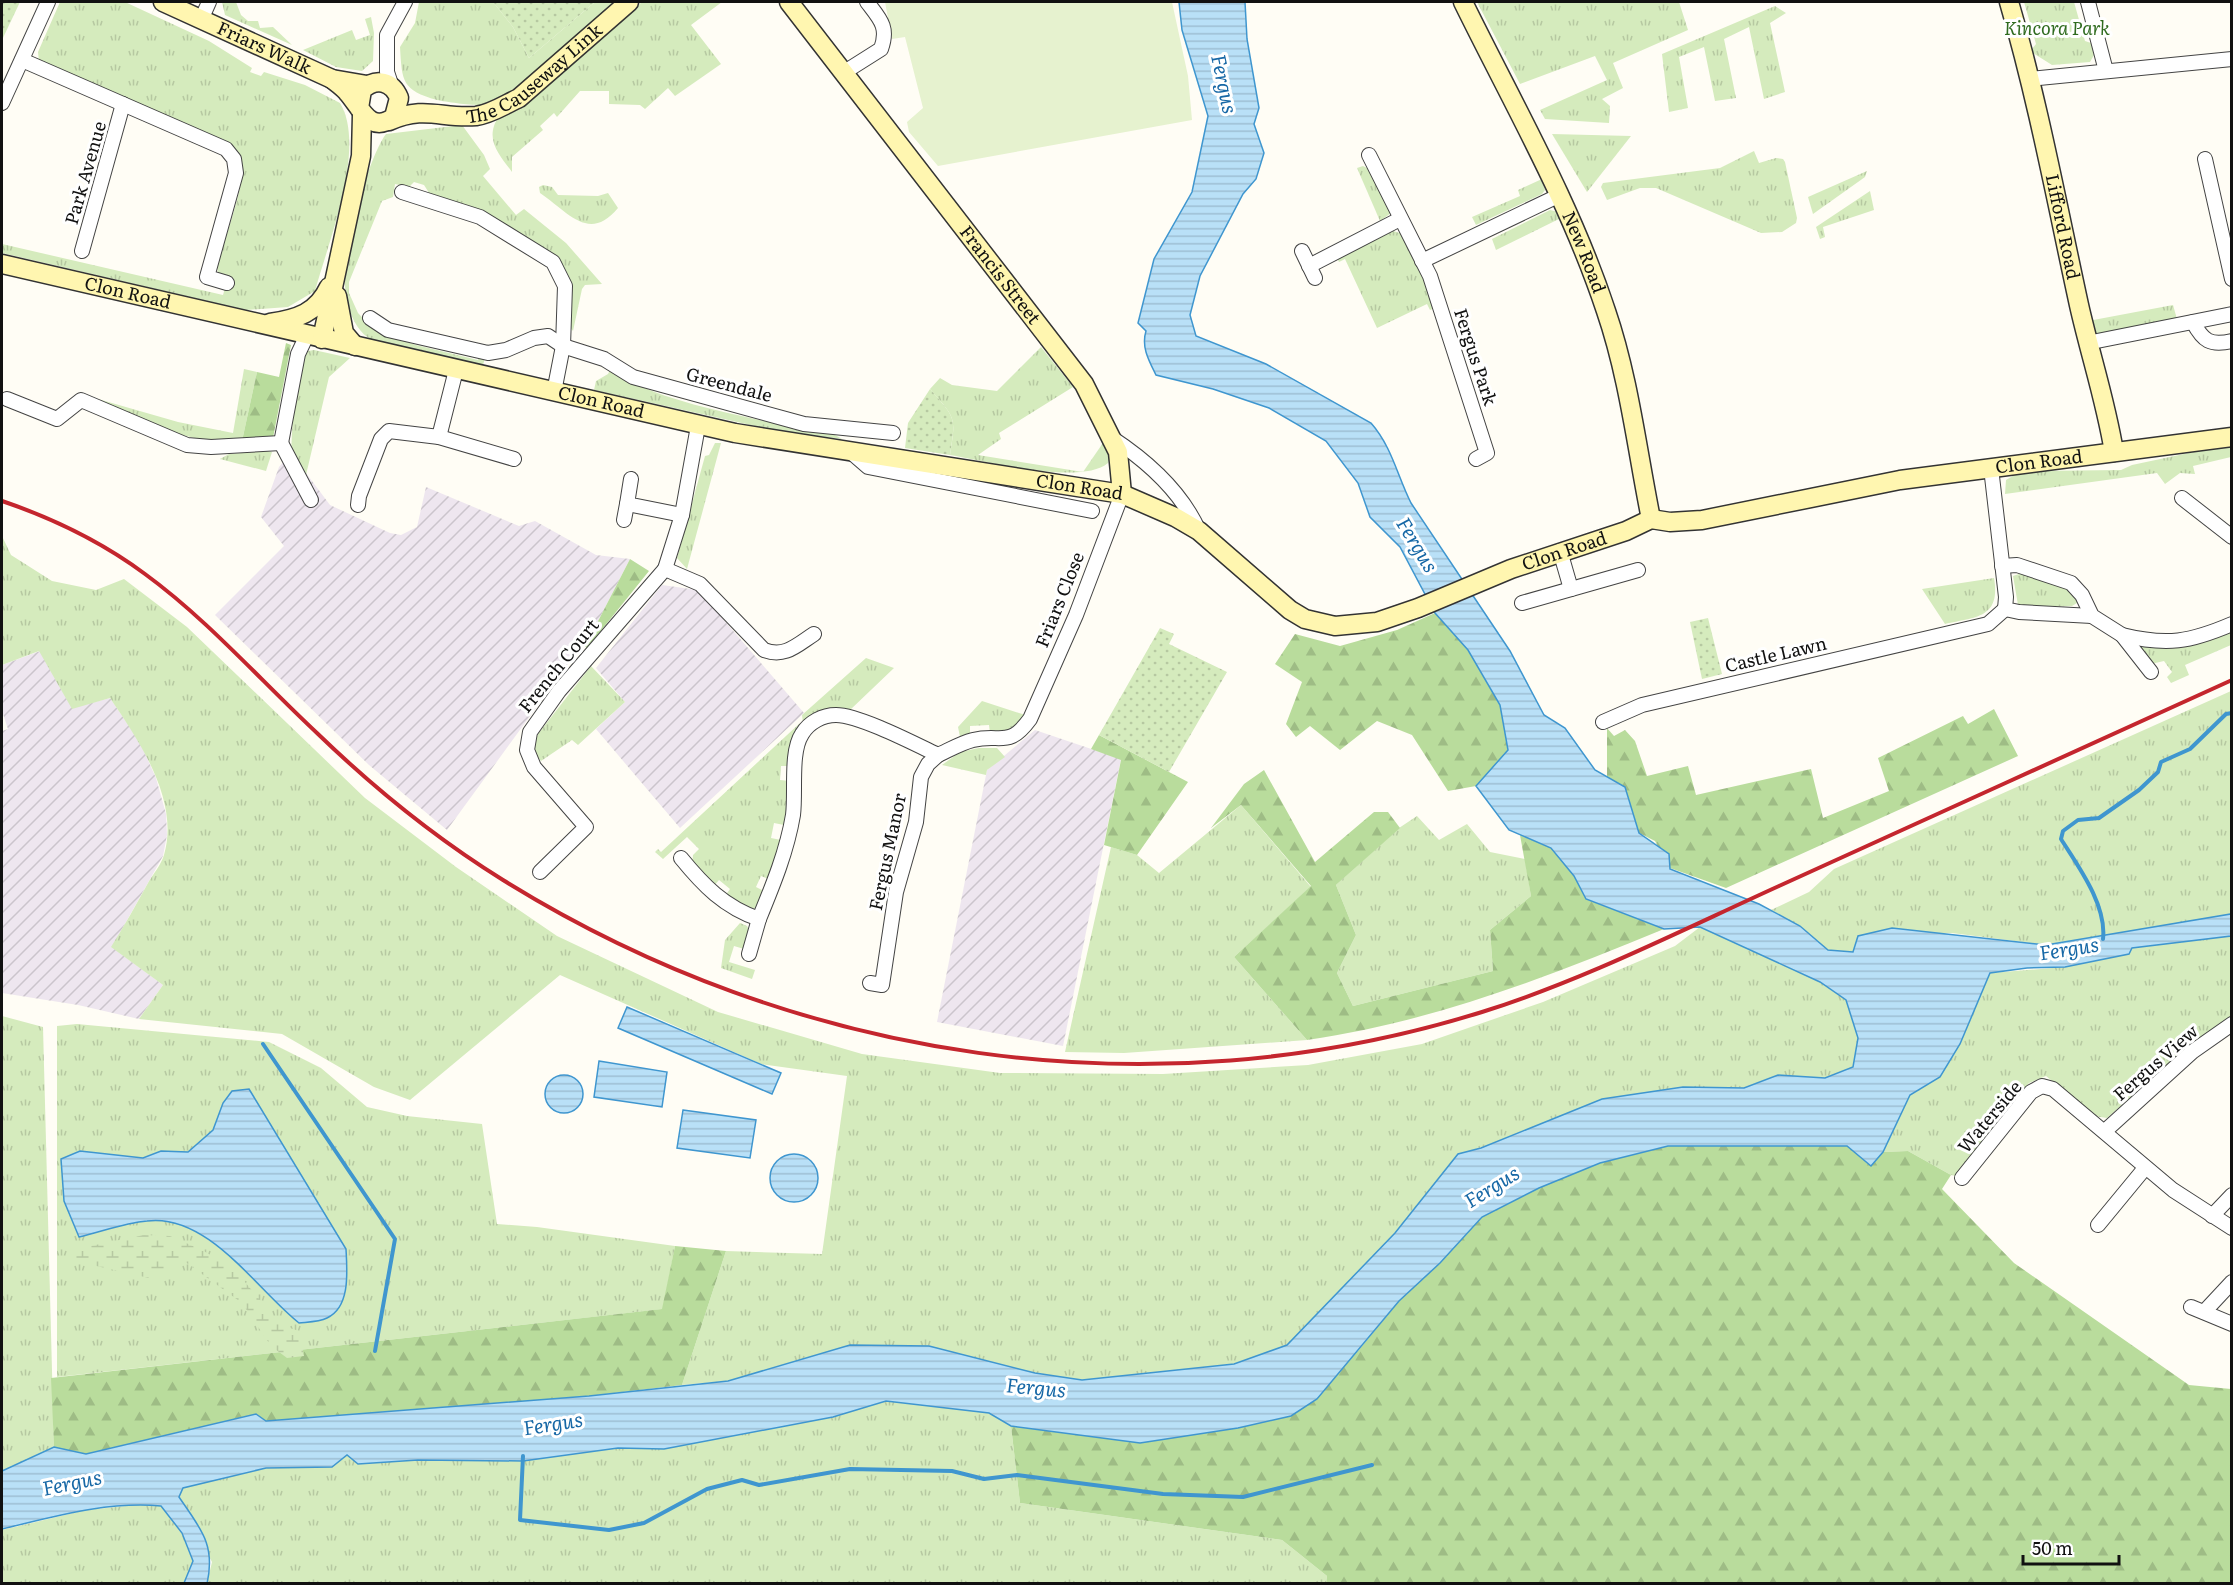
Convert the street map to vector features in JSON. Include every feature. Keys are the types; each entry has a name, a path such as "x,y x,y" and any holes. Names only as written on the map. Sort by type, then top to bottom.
{"main road":[{"name":"Friars Walk","path":"163,2 332,80 347,92 361,111"},
{"name":"The Causeway Link","path":"384,122 407,113 426,111 477,116 519,98 629,2"},
{"name":"Francis Street","path":"789,2 1003,276 1084,384 1112,438 1120,461 1122,494"},
{"name":"New Road","path":"1463,2 1528,126 1572,219 1604,303 1618,349 1651,519"},
{"name":"Lifford Road","path":"2009,2 2030,79 2087,343 2109,420 2114,452"},
{"name":"Friars Walk","path":"332,80 370,84"},
{"path":"314,337 337,267 361,156 359,96 370,84 380,82 394,89 399,98 398,111 384,122 361,156"},
{"name":"The Causeway Link","path":"394,89 410,104 426,111"},
{"path":"361,111 370,121 384,122"},
{"name":"Clon Road","path":"2,264 698,426 1042,491 1122,494 1175,517 1199,531 1272,596 1305,619 1335,626 1363,625 1418,608 1477,582 1560,551 1626,531 1651,519 1670,522 1702,520 1900,480 2232,437"},
{"path":"259,324 285,321 311,313 324,297 337,267"},
{"path":"337,267 339,317 344,333 355,346"}],"street":[{"path":"2,103 48,2"},
{"path":"201,20 209,2"},
{"path":"394,89 387,72 387,35 405,2"},
{"path":"843,73 882,49 886,35 881,21 867,2"},
{"path":"2088,2 2106,71"},
{"path":"370,84 387,56"},
{"path":"2030,79 2232,59"},
{"name":"Park Avenue","path":"22,60 226,149 234,159 236,173 207,277 227,283"},
{"name":"Park Avenue","path":"82,251 123,104"},
{"name":"Fergus Park","path":"1369,155 1430,276 1487,453 1476,459"},
{"path":"2205,159 2232,279"},
{"path":"402,192 480,217 553,262 565,286 562,346 554,392"},
{"path":"1422,261 1560,195"},
{"path":"1302,251 1312,272 1400,219"},
{"path":"2087,343 2232,314"},
{"name":"Greendale","path":"370,318 388,330 488,353 506,350 534,338 548,336 562,346 604,359 633,377 804,424 893,433"},
{"path":"2193,322 2202,338 2209,343 2232,341"},
{"path":"311,500 281,443 298,354 314,337"},
{"path":"439,437 456,370"},
{"path":"8,399 57,419 81,400 187,445 211,447 281,443"},
{"name":"French Court","path":"540,872 586,827 534,766 527,750 530,732 559,691 665,569 682,514 698,426"},
{"path":"358,505 359,496 381,439 389,431 439,437 514,459"},
{"path":"1112,438 1139,456 1190,512 1199,531"},
{"path":"1991,468 2006,597 2005,609 2019,612 2092,616 2122,635 2148,641 2172,643 2194,639 2232,624"},
{"path":"624,520 632,479"},
{"path":"1042,491 1092,511"},
{"name":"Friars Close","path":"938,755 973,740 1008,740 1020,732 1030,719 1076,615 1122,494"},
{"path":"2182,498 2232,537"},
{"path":"627,504 682,514"},
{"path":"1560,551 1571,589"},
{"path":"2002,566 2017,565 2071,583 2082,595 2092,616"},
{"path":"665,569 699,584 764,650 786,653 814,634"},
{"path":"1522,603 1638,570"},
{"name":"Castle Lawn","path":"1603,722 1642,705 1988,624 2005,609"},
{"path":"2122,635 2151,672"},
{"path":"749,954 759,919 775,881 790,827 795,794 796,748 801,734 811,723 825,716 850,718 938,755"},
{"name":"Fergus Manor","path":"870,983 882,985 896,892 916,822 921,777 928,764 938,755"},
{"path":"681,858 707,889 746,914 759,919"},
{"name":"Fergus View","path":"2105,1131 2192,1052 2232,1024"},
{"name":"Waterside","path":"1962,1178 2031,1092 2042,1086 2053,1089 2105,1131"},
{"path":"2105,1131 2145,1168 2232,1228"},
{"path":"2098,1225 2145,1168"},
{"path":"2212,1216 2232,1195"},
{"path":"2232,1282 2197,1309 2232,1324"}],"shaded area":[{"path":"291,453 330,505 390,533 401,535 417,527 426,487 519,526 535,521 596,555 630,559 595,627 447,830 369,765 215,615 284,546 261,517 279,467"},
{"path":"662,585 698,590 804,713 680,828 596,729 625,702 596,668"},
{"path":"40,651 72,708 110,698 140,742 156,778 166,814 167,835 163,856 112,947 163,985 139,1019 78,1005 2,993 2,731 8,729 2,711 2,665"},
{"path":"1035,730 1121,759 1063,1046 937,1022 987,770"}],"green space":[{"path":"2,2 20,2 2,40"},
{"path":"60,2 125,2 209,41 252,68 250,72 261,76 264,72 305,85 340,103 347,122 349,144 347,169 336,222 315,291 288,307 246,310 2,253 2,244 223,295 228,277 218,273 217,266 240,187 242,166 238,153 228,143 39,61 38,52"},
{"path":"222,2 236,2 241,15 248,21 258,21 260,28 273,27 292,45 225,15"},
{"path":"419,2 493,2 513,27 529,58 595,2 618,2 535,77 500,99 479,105 437,100 417,92 406,83 403,77 400,47 415,23"},
{"path":"493,2 595,2 529,58 513,27"},
{"path":"642,2 722,2 691,25 721,64 675,96 668,88 645,109 640,105 609,104 609,91 580,91 557,117 554,113 540,126 543,130 512,157 512,172 494,145 493,133 496,121 530,100"},
{"path":"885,2 1172,2 1188,76 1192,120 938,166 909,132 907,122 923,108 905,37 892,39"},
{"path":"1477,2 1679,2 1688,30 1613,63 1623,88 1602,99 1610,106 1609,123 1545,119 1540,110 1607,80 1595,56 1520,84"},
{"name":"Kincora Park","path":"2024,2 2074,2 2085,41 2091,43 2094,55 2090,62 2052,65 2033,53 2032,49 2036,44"},
{"path":"1775,6 1786,13 1770,23 1785,92 1764,99 1749,27 1724,39 1736,98 1715,101 1704,47 1679,57 1688,108 1669,112 1662,54"},
{"path":"371,17 374,33 373,61 362,71 336,67 303,50 352,30 356,40 370,35 365,19"},
{"path":"462,125 484,155 490,169 483,176 516,215 524,209 566,243 602,284 585,285 582,289 573,331 570,327 572,297 570,280 563,267 549,253 510,227 466,207 431,196 424,185 414,182 409,187 395,184 393,197 382,201 349,282 349,293 358,313 375,331 416,345 478,360 478,357 485,358 483,365 372,340 364,334 353,318 345,287 345,254 353,219 373,159 386,134"},
{"path":"1552,134 1631,136 1587,192"},
{"path":"1754,151 1759,163 1776,158 1783,159 1785,162 1797,218 1796,223 1782,232 1761,233 1656,188 1640,188 1607,200 1601,187 1603,183 1720,168"},
{"path":"1363,166 1371,170 1391,213 1380,221 1357,168"},
{"path":"1867,171 1865,177 1813,214 1808,197"},
{"path":"1542,179 1545,190 1542,194 1476,225 1472,217 1520,196 1518,190"},
{"path":"543,185 552,187 558,195 598,196 608,193 618,208 598,223 588,224 569,215 540,193 539,187"},
{"path":"1870,191 1874,210 1823,227 1825,237 1820,239 1816,227"},
{"path":"1550,210 1558,212 1561,218 1496,250 1492,239"},
{"path":"1393,231 1403,234 1426,280 1435,308 1430,310 1427,304 1377,328 1345,259 1339,262 1337,258"},
{"path":"2173,305 2177,319 2097,334 2091,331 2088,321"},
{"path":"286,343 291,345 273,438 242,441 257,372 279,377"},
{"path":"1041,347 1073,387 999,433 1001,439 978,455 1081,472 1032,470 950,455 952,419 945,406 930,389 940,378 952,385 997,391"},
{"path":"314,350 350,358 329,377 306,475 291,453 295,375 308,351"},
{"path":"244,369 257,372 242,441 222,442 185,436 98,399 178,422 233,433"},
{"path":"610,370 674,399 790,427 824,432 842,439 777,431 594,390 596,381 608,374"},
{"path":"930,389 945,406 952,419 950,455 905,448 908,423"},
{"path":"1105,440 1110,455 1108,463 1095,470 1084,471"},
{"path":"715,443 721,443 687,569 677,558 705,456 709,455"},
{"path":"2231,444 2231,457 2193,466 2195,474 2180,473 2165,484 2157,473 2005,494 2006,480 2021,471 2121,470 2132,465"},
{"path":"272,452 266,471 220,459 229,454"},
{"path":"2,536 11,555 52,581 96,590 124,579 187,627 365,798 456,867 557,936 718,1012 862,1054 1000,1073 1163,1074 1308,1065 1422,1044 1543,1002 1675,946 1700,927 1820,982 1846,1000 1858,1038 1853,1067 1825,1078 1778,1075 1744,1088 1683,1087 1459,1154 1395,1233 1287,1345 1234,1364 1082,1380 850,1345 728,1381 682,1385 726,1251 822,1254 847,1076 761,1064 560,975 410,1100 374,1087 282,1034 139,1019 163,985 111,947 164,855 167,834 162,792 144,752 110,698 72,709 39,651 2,665"},
{"path":"630,559 649,571 587,648 582,644 595,627"},
{"path":"2025,572 2065,585 2077,598 2077,603 2072,606 2022,608 2018,605 2013,576"},
{"path":"1994,578 1994,601 1990,608 1976,617 1945,624 1922,589"},
{"path":"1435,613 1468,650 1500,705 1508,750 1476,786 1448,791 1412,735 1377,721 1340,750 1310,726 1296,737 1286,724 1302,682 1275,664 1295,634 1340,646 1397,630"},
{"path":"1708,618 1722,674 1702,679 1690,622"},
{"path":"1160,628 1174,634 1169,644 1227,672 1169,772 1099,735"},
{"path":"2231,631 2231,645 2185,665 2189,675 2171,683 2167,677 2172,672 2164,661 2151,664 2137,644 2164,648 2186,647"},
{"path":"866,658 894,668 849,711 830,709 803,723 802,715"},
{"path":"591,666 625,702 578,745 572,740 541,761 536,755 535,748 538,734"},
{"path":"2231,691 2231,914 2046,945 1952,933 1858,936 1853,952 1828,950 1800,926 1771,910 1809,892 1834,869"},
{"path":"982,701 1026,715 1014,726 1001,732 990,733 989,725 970,726 970,734 960,737 958,727"},
{"path":"1994,709 2018,756 1726,888 1670,868 1655,841 1639,833 1625,788 1607,777 1607,728 1614,736 1625,730 1635,741 1647,776 1688,766 1696,795 1811,769 1823,818 1889,791 1878,758 1963,716 1968,724"},
{"path":"800,723 792,745 790,766 781,766 780,780 790,781 784,825 774,823 771,838 781,840 769,879 761,876 756,887 764,891 757,908 746,909 725,896 730,889 719,880 713,887 692,865 693,855 699,849 687,837 663,859 655,852 658,849 661,852"},
{"path":"1099,735 1188,782 1137,855 1104,845 1121,760 1091,749"},
{"path":"979,748 997,748 1005,757 987,770 986,775 942,765 960,752"},
{"path":"1264,770 1315,862 1374,812 1388,812 1400,828 1336,885 1356,935 1337,973 1353,1006 1493,971 1490,930 1531,896 1520,835 1551,848 1574,876 1586,899 1664,929 1577,964 1444,1010 1399,1022 1307,1040 1234,957 1311,886 1241,805 1211,828 1244,784"},
{"path":"1241,805 1311,887 1234,957 1307,1040 1124,1053 1065,1052 1111,847 1137,855 1159,873"},
{"path":"1417,816 1439,840 1467,824 1490,852 1525,859 1531,896 1490,930 1493,971 1353,1006 1337,973 1356,935 1336,885 1399,828"},
{"path":"740,923 747,926 750,932 744,949 734,946 729,962 755,970 752,979 721,968 725,940"},
{"path":"2231,936 2231,1017 2184,1050 2107,1118 2094,1116 2046,1076 2029,1083 1956,1176 1908,1151 1883,1152 1910,1095 1940,1077 1960,1044 1990,973 2065,967 2129,954 2132,948"},
{"path":"2,1016 43,1027 54,1447 2,1471"},
{"path":"77,1024 269,1042 321,1068 367,1107 407,1116 482,1124 497,1224 537,1227 675,1246 663,1309 57,1377 57,1026"},
{"path":"1668,1146 1847,1146 1871,1165 1883,1152 1908,1151 1951,1175 1942,1189 2014,1263 2189,1385 2231,1389 2231,1583 1326,1583 1327,1576 1282,1540 1020,1503 1011,1426 1140,1443 1358,1351 1399,1301 1440,1263 1482,1217 1539,1188 1600,1163"},
{"path":"144,1235 170,1236 202,1250 234,1269 281,1325 299,1331 304,1356 287,1358 271,1346 242,1303 184,1261 149,1278 66,1259 76,1249"},
{"path":"675,1246 726,1251 682,1385 589,1396 266,1421 256,1414 86,1454 54,1447 51,1378 662,1309"},
{"path":"886,1401 990,1413 1011,1426 1020,1503 1282,1540 1327,1576 1326,1583 207,1583 212,1562 178,1497 183,1488 266,1468 332,1467 347,1455 358,1464 418,1460 523,1461 618,1448 664,1449 833,1417"},
{"path":"145,1504 161,1506 182,1533 193,1562 184,1583 2,1583 2,1530 86,1510"}],"water":[{"name":"Fergus","path":"1179,2 1245,2 1247,39 1259,108 1254,124 1264,153 1256,179 1243,194 1200,276 1190,315 1196,336 1266,364 1371,423 1389,451 1411,503 1510,651 1544,715 1565,728 1595,770 1625,787 1639,833 1669,854 1670,869 1759,904 1800,926 1828,950 1853,952 1858,936 1892,928 2046,945 2231,914 2231,936 2132,948 2129,954 2065,967 2027,968 1990,973 1960,1044 1940,1077 1910,1095 1883,1152 1871,1166 1847,1146 1668,1146 1600,1163 1539,1188 1482,1217 1440,1263 1399,1301 1317,1399 1291,1416 1238,1428 1140,1443 1011,1426 989,1413 886,1401 833,1417 664,1449 618,1448 523,1461 418,1460 358,1464 347,1455 332,1467 266,1468 183,1488 179,1497 208,1547 207,1584 184,1583 193,1561 182,1533 161,1506 100,1508 2,1529 2,1471 54,1447 86,1454 256,1414 266,1421 589,1396 728,1381 850,1345 929,1346 1035,1373 1082,1380 1234,1364 1287,1345 1395,1233 1458,1154 1481,1148 1602,1099 1683,1087 1744,1088 1778,1075 1825,1078 1853,1067 1858,1038 1846,1000 1820,982 1700,927 1664,929 1586,899 1574,876 1551,848 1509,830 1476,786 1508,750 1500,705 1468,650 1435,613 1400,547 1370,517 1358,483 1326,441 1269,408 1213,389 1156,375 1145,348 1146,331 1138,323 1154,259 1192,192 1208,116 1182,30"},
{"path":"627,1007 781,1073 772,1094 618,1028"},
{"path":"599,1061 667,1072 662,1107 594,1097"},
{"path":"564,1075 571,1076 577,1081 582,1087 582,1101 577,1107 571,1112 564,1113 557,1112 551,1107 546,1101 545,1094 546,1087 551,1081 557,1076"},
{"path":"249,1089 346,1249 347,1277 344,1297 335,1313 324,1319 299,1323 230,1257 211,1241 191,1229 169,1222 147,1221 79,1237 64,1201 61,1159 80,1151 143,1158 161,1151 188,1152 213,1130 223,1103 232,1091"},
{"path":"683,1110 756,1120 750,1158 677,1148"},
{"path":"789,1154 799,1154 811,1161 818,1173 818,1183 811,1195 799,1202 789,1202 774,1191 770,1183 770,1173 781,1158"}],"waterway":[{"name":"Fergus","path":"2103,939 2101,913 2090,886 2061,839 2063,831 2078,820 2099,818 2139,790 2158,772 2161,762 2190,749 2226,714 2232,713"},
{"path":"263,1044 395,1239 375,1351"},
{"path":"523,1456 520,1520 609,1530 644,1523 707,1489 742,1480 759,1485 850,1469 952,1471 984,1479 1017,1475 1163,1494 1243,1497 1372,1465"}],"railway":[{"path":"2,501 76,532 112,551 145,574 191,611 339,754 384,793 454,847 503,880 616,942 733,992 854,1029 978,1053 1104,1063 1231,1060 1357,1043 1482,1012 1558,985 1632,954 2232,680"}]}
